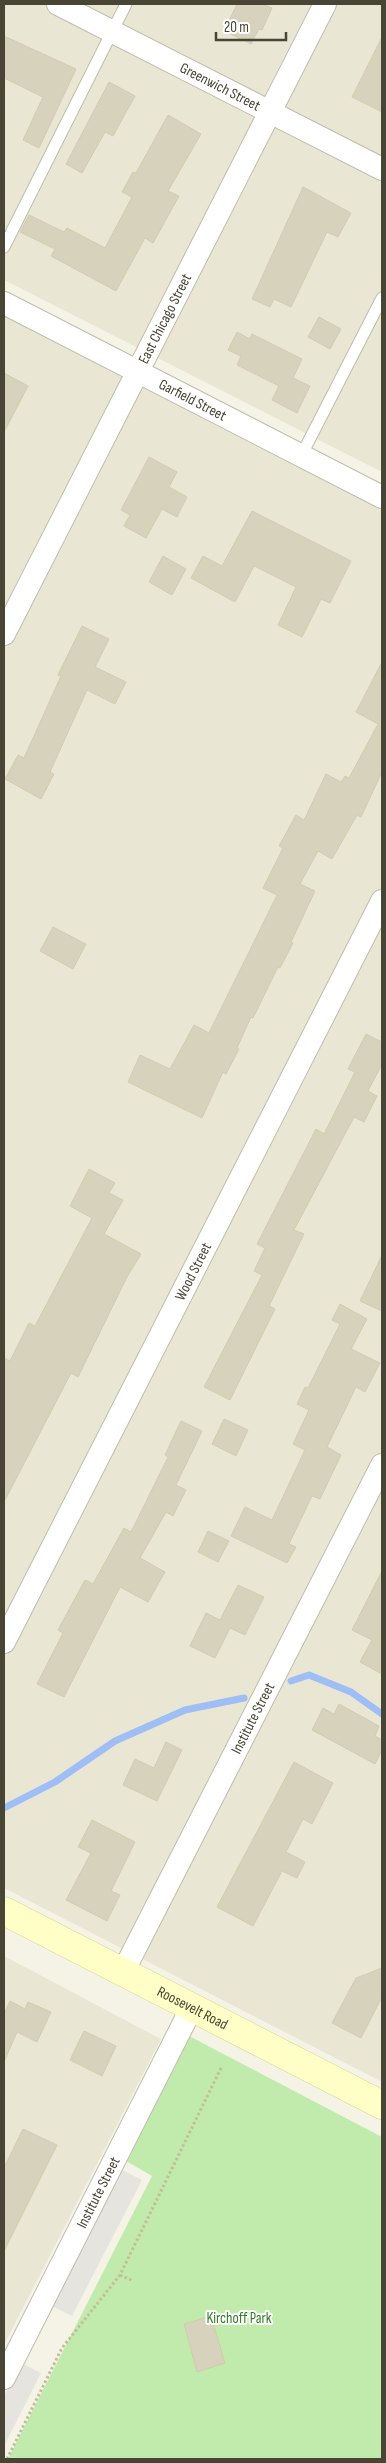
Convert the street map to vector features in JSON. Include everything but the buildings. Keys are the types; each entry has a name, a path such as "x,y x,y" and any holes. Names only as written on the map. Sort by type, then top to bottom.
{"street":[{"name":"Greenwich Street","path":"58,4 382,170"},
{"name":"East Chicago Street","path":"4,634 325,4"},
{"name":"Garfield Street","path":"4,303 382,497"},
{"name":"Wood Street","path":"4,1642 382,901"},
{"name":"Institute Street","path":"123,1972 382,1465"},
{"name":"Roosevelt Road","path":"4,1911 382,2105"},
{"name":"Institute Street","path":"4,2378 192,2007"}],"lane":[{"path":"4,247 126,4"},
{"path":"301,456 382,298"}],"path":[{"path":"6,2459 62,2348 120,2275 222,2066"},
{"path":"120,2275 133,2281"}],"shaded area":[{"path":"4,4 382,4 382,472 4,280"},
{"path":"4,315 382,508 382,2082 4,1888"},
{"path":"4,1956 161,2039 4,2345"},
{"path":"120,2169 142,2180 72,2316 50,2305"},
{"path":"21,2363 41,2373 4,2446 4,2396"}],"green space":[{"name":"Kirchoff Park","path":"189,2036 382,2137 382,2459 8,2459 152,2176 126,2161"}],"waterway":[{"path":"291,1681 309,1675 351,1692 382,1714"},
{"path":"4,1808 55,1782 115,1741 185,1710 244,1698"}]}
